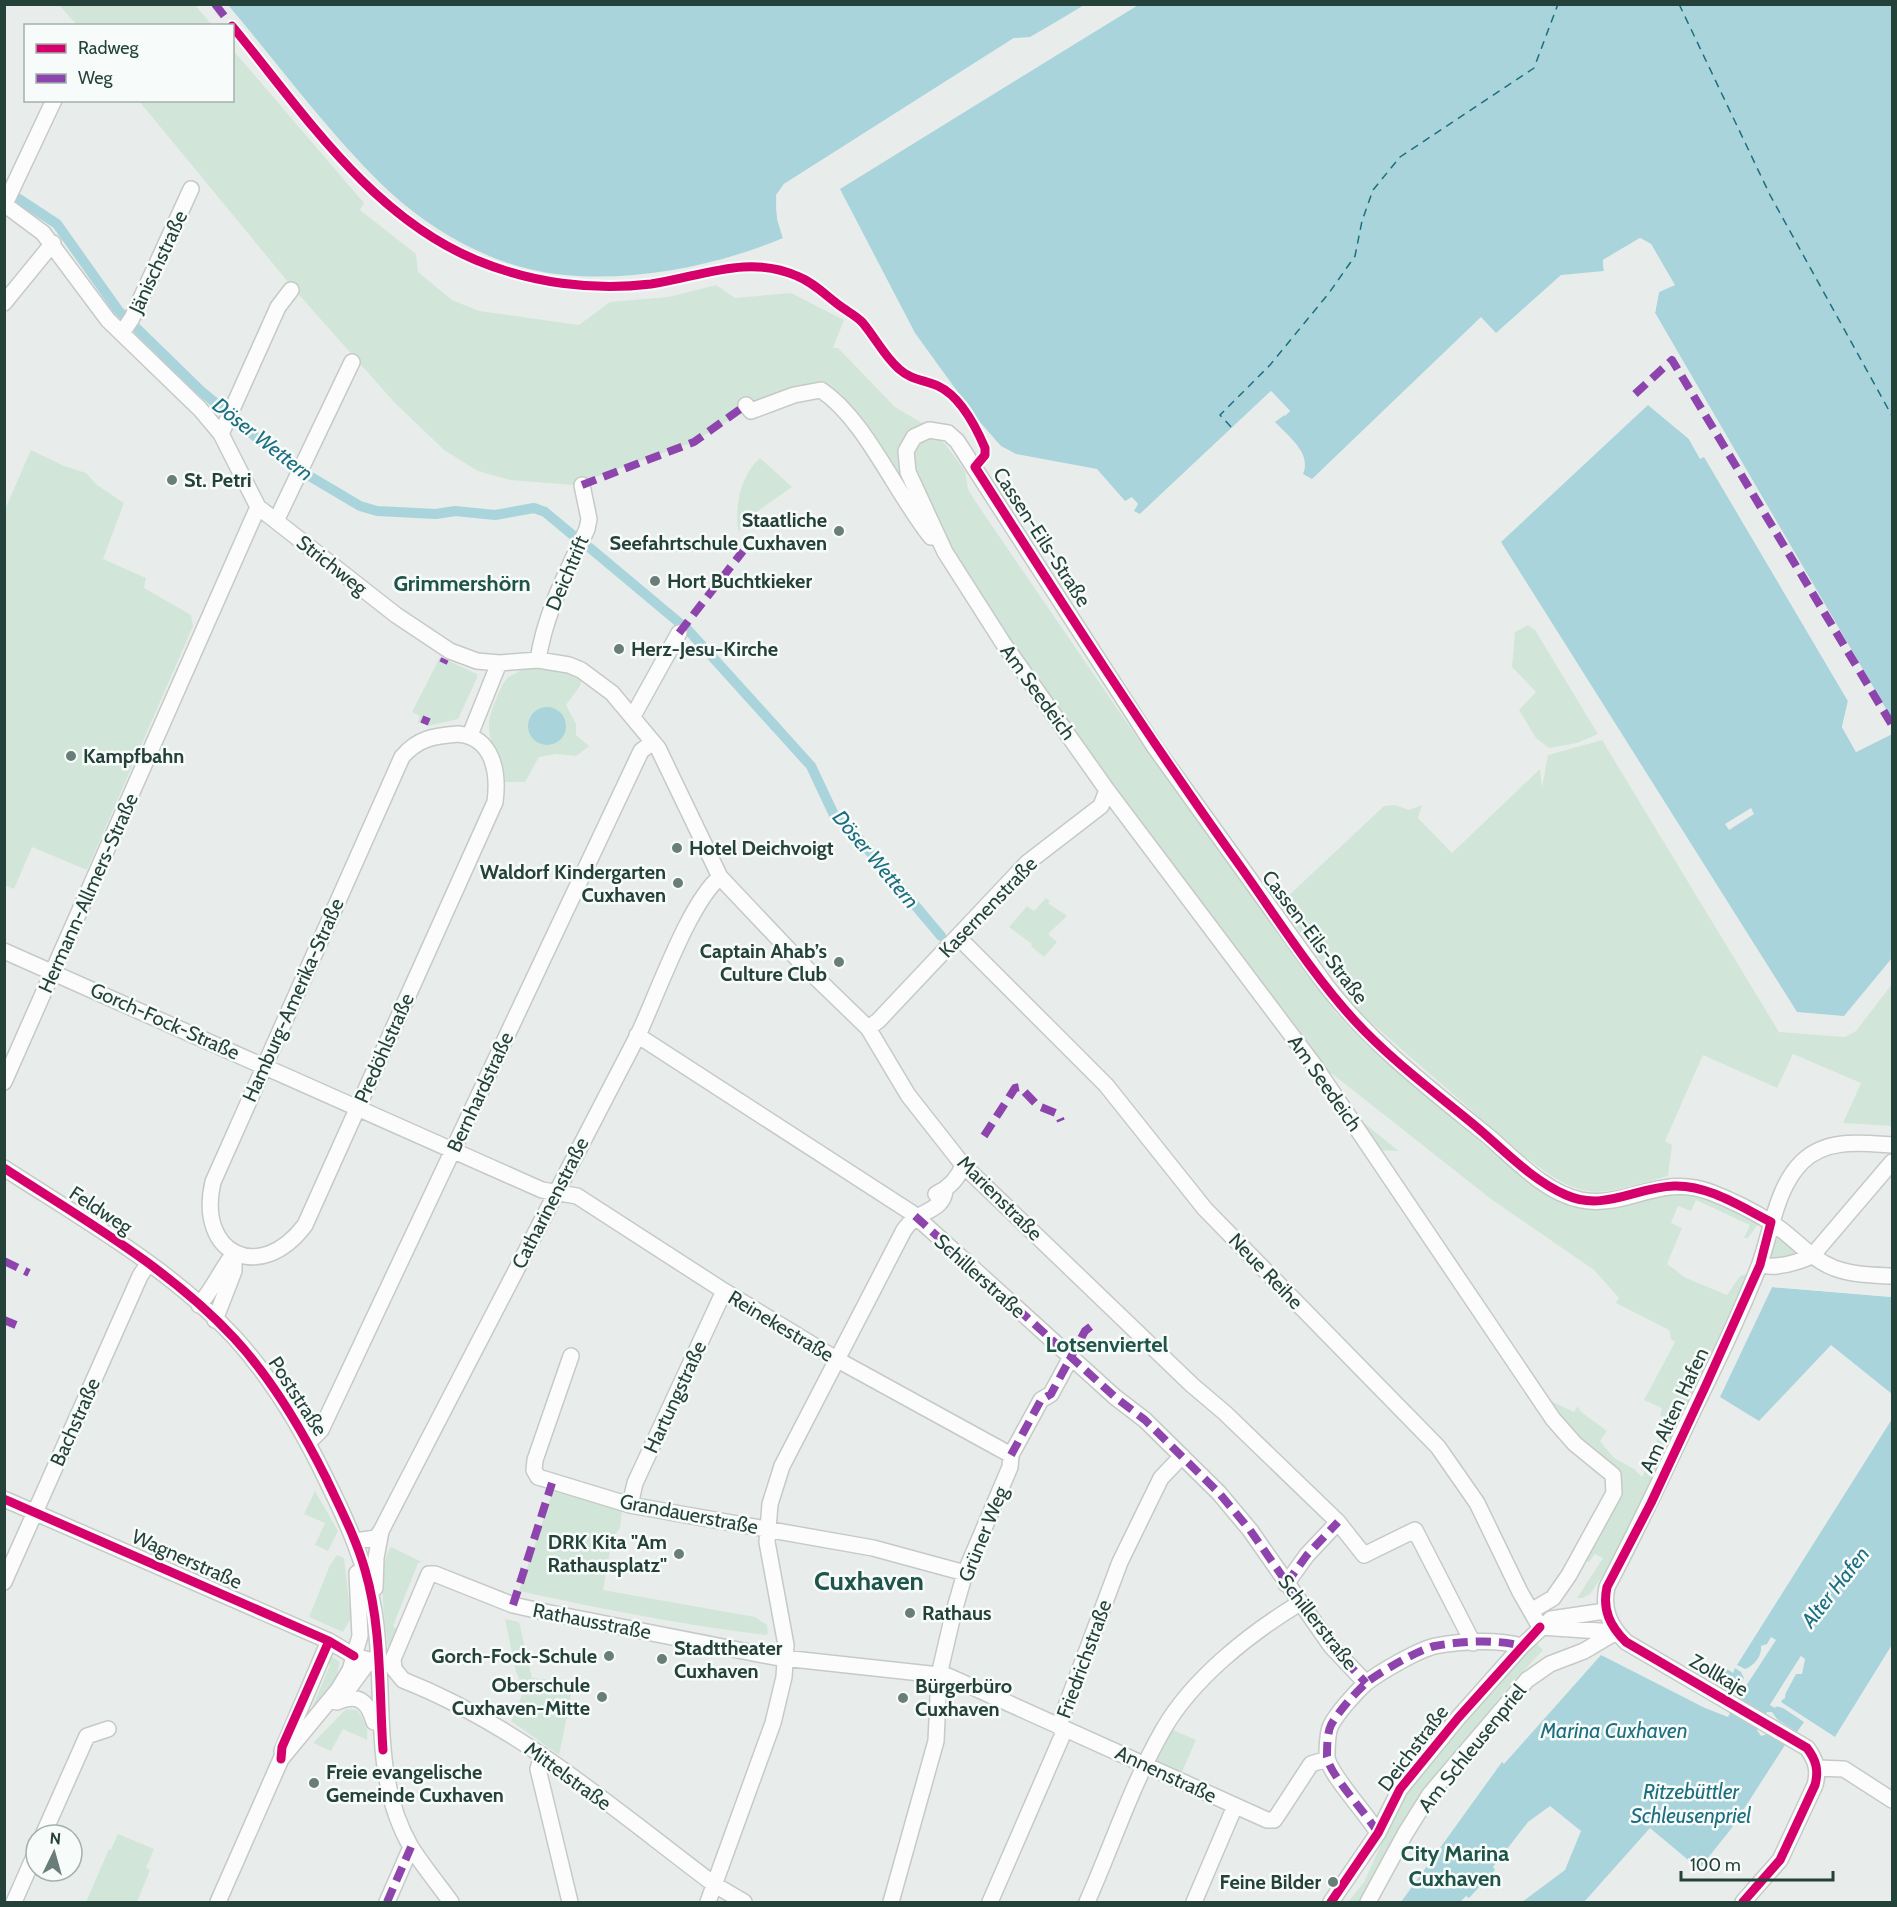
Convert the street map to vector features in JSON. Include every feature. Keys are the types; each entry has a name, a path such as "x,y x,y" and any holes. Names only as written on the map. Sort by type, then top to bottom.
{"street":[{"path":"5,204 53,102"},
{"name":"Jänischstraße","path":"127,325 191,189"},
{"name":"Strichweg","path":"5,204 43,232 94,303 127,325 221,434 258,507 396,615 450,651 477,661 500,663 538,660 581,670 612,693 653,742 701,840"},
{"path":"4,303 52,243"},
{"path":"221,434 278,307 291,290"},
{"path":"276,521 352,362"},
{"name":"Am Seedeich","path":"746,405 751,411 794,395 821,390 833,398 945,552 1003,643 1107,790 1314,1065 1553,1419 1575,1444 1613,1475 1614,1493 1569,1575 1553,1598 1532,1611"},
{"name":"Am Seedeich","path":"945,552 908,472 906,452 914,437 922,432 938,430 957,441 975,468"},
{"name":"Cassen-Eils-Straße","path":"975,468 1154,746 1325,984 1372,1039 1526,1168 1567,1195 1581,1200 1604,1201 1660,1187 1689,1187 1716,1194 1771,1222"},
{"name":"Deichtrift","path":"538,660 542,636 553,603 587,529 588,512 582,485"},
{"name":"Hermann-Allmers-Straße","path":"4,1082 258,507"},
{"path":"633,716 679,633"},
{"path":"470,735 500,663"},
{"name":"Hamburg-Amerika-Straße","path":"234,1253 222,1242 213,1228 209,1214 213,1182 402,757 413,744 425,738 470,735"},
{"name":"Predöhlstraße","path":"234,1253 264,1257 279,1251 293,1240 304,1225 357,1109 495,802 496,770 478,740 470,735"},
{"name":"Bernhardstraße","path":"308,1443 321,1430 641,751 653,742"},
{"name":"Kasernenstraße","path":"868,1028 878,1022 959,938 1028,862 1101,806 1107,790"},
{"name":"Marienstraße","path":"701,840 720,877 807,969 868,1028 908,1095 963,1165 1338,1522 1364,1555 1415,1530 1473,1643"},
{"name":"Catharinenstraße","path":"374,1612 376,1558 381,1531 638,1035 697,907 709,886 720,877"},
{"name":"Neue Reihe","path":"959,938 1106,1085 1205,1209 1438,1447 1477,1503 1540,1627"},
{"name":"Gorch-Fock-Straße","path":"4,951 542,1190 556,1191"},
{"name":"Schillerstraße","path":"638,1035 920,1213 1071,1357 1115,1397 1145,1420 1219,1493 1250,1530 1331,1646 1366,1683"},
{"name":"Am Alten Hafen","path":"1605,1611 1607,1587 1651,1503 1760,1264 1771,1222 1793,1172 1809,1156 1840,1144 1893,1145"},
{"path":"1760,1264 1769,1267 1796,1263 1812,1256 1893,1162"},
{"path":"708,1902 780,1700 786,1645 770,1564 767,1529 770,1504 782,1467 904,1230 920,1213 936,1208 944,1200 945,1191 957,1178 963,1165"},
{"name":"Feldweg","path":"4,1168 176,1285"},
{"name":"Reinekestraße","path":"556,1191 577,1196 724,1292 836,1359 1011,1455"},
{"path":"1771,1222 1812,1256 1833,1268 1855,1274 1893,1276"},
{"path":"199,1305 213,1289 223,1267 234,1253"},
{"path":"215,1320 234,1271 234,1253"},
{"name":"Bachstraße","path":"4,1582 140,1276 148,1264"},
{"name":"Poststraße","path":"176,1285 253,1359 308,1443 356,1545 365,1570 374,1612 365,1656 389,1788 397,1815 411,1847 451,1902"},
{"name":"Hartungstraße","path":"630,1505 635,1483 724,1292"},
{"name":"Grandauerstraße","path":"571,1356 538,1449 534,1470 538,1477 630,1505 845,1542 894,1552 965,1573"},
{"name":"Grüner Weg","path":"891,1902 936,1741 939,1675 965,1573 1010,1467 1011,1455 1041,1400 1051,1394 1071,1357"},
{"name":"Friedrichstraße","path":"990,1902 1063,1734 1059,1725 1120,1562 1161,1478 1182,1456"},
{"name":"Wagnerstraße","path":"4,1499 365,1656"},
{"path":"1286,1584 1307,1555 1338,1522"},
{"path":"356,1545 376,1538 381,1531"},
{"name":"Poststraße","path":"356,1545 357,1573 365,1611 365,1656 375,1722 383,1750"},
{"name":"Rathausstraße","path":"393,1659 429,1574 435,1574 513,1605 786,1658 939,1675"},
{"path":"1087,1902 1163,1729 1192,1690 1261,1627 1299,1603"},
{"path":"1561,1628 1605,1611"},
{"name":"Deichstraße","path":"1331,1902 1378,1833 1400,1790 1458,1718 1522,1646 1551,1619 1570,1614 1605,1611"},
{"name":"Zollkaje","path":"1605,1611 1616,1632 1626,1642 1807,1748 1817,1768"},
{"path":"1540,1627 1616,1632"},
{"path":"1577,1630 1582,1636 1584,1651"},
{"name":"Am Schleusenpriel","path":"1368,1902 1430,1794 1527,1680 1550,1664 1584,1651 1616,1632"},
{"path":"218,1902 274,1777 281,1759 282,1747 329,1641"},
{"path":"1378,1833 1367,1814 1332,1771 1328,1760 1330,1726 1366,1683 1434,1646 1505,1642 1522,1646"},
{"path":"281,1759 338,1690 350,1670 365,1656"},
{"path":"274,1777 338,1702 365,1656"},
{"name":"Mittelstraße","path":"393,1659 394,1669 403,1680 449,1698 542,1755 715,1885 744,1902"},
{"name":"Annenstraße","path":"939,1675 948,1676 1235,1806 1274,1820 1311,1764 1328,1760"},
{"path":"338,1702 348,1697 358,1698 367,1703 375,1722"},
{"path":"48,1823 87,1736 108,1729"},
{"path":"542,1755 538,1769 570,1902"},
{"path":"1743,1902 1780,1860 1815,1785 1817,1768 1844,1769 1893,1800"},
{"path":"1194,1902 1235,1806"},
{"path":"387,1902 411,1847"},
{"path":"14,1902 24,1879"}],"green space":[{"path":"59,5 195,5 211,24 76,24"},
{"path":"234,51 364,203 360,210 416,254 418,272 452,300 479,311 579,325 610,302 668,297 716,285 735,298 791,293 844,320 833,348 838,348 895,407 924,424 946,445 965,471 968,489 975,501 1127,723 1336,1013 1366,1044 1529,1183 1562,1202 1586,1209 1611,1210 1663,1196 1687,1195 1707,1200 1756,1219 1759,1223 1748,1238 1744,1238 1750,1225 1696,1200 1691,1211 1678,1206 1671,1223 1682,1228 1667,1264 1686,1278 1727,1295 1740,1276 1747,1274 1664,1458 1610,1565 1590,1594 1577,1598 1603,1558 1595,1554 1589,1562 1582,1559 1619,1489 1572,1436 1547,1399 1574,1412 1578,1406 1580,1411 1607,1431 1600,1441 1614,1458 1634,1469 1642,1477 1666,1418 1660,1416 1662,1408 1644,1400 1675,1342 1671,1339 1669,1330 1616,1303 1619,1298 1594,1270 1491,1199 1331,1073 1327,1077 928,530 876,439 832,388 827,386 754,404 694,442 573,485 510,480 478,471 444,450 394,402 293,288 140,102 234,102"},
{"name":"Kampfbahn","path":"31,450 64,466 86,473 97,485 124,503 103,559 146,578 144,588 191,615 193,626 87,870 32,847 14,889 4,885 5,509"},
{"path":"760,458 792,487 745,520 739,532 737,513 740,492 748,473"},
{"path":"1528,625 1535,630 1598,734 1577,743 1549,748 1536,738 1519,710 1536,692 1512,667 1515,632"},
{"path":"440,657 477,674 477,678 458,719 428,726 423,720 417,724 420,716 412,712"},
{"path":"535,667 563,671 581,680 580,686 566,705 576,724 576,735 589,746 576,756 556,754 539,757 525,782 505,782 490,734 491,714 508,677 524,669"},
{"path":"1602,740 1779,1032 1845,1037 1856,1031 1892,984 1892,1126 1843,1123 1861,1083 1793,1054 1777,1088 1703,1055 1665,1141 1672,1145 1668,1176 1607,1191 1593,1192 1578,1189 1545,1172 1524,1156 1360,1013 1283,909 1282,904 1285,899 1384,806 1395,805 1409,810 1422,805 1418,818 1452,853 1540,769 1542,788 1548,755"},
{"path":"1046,898 1050,901 1048,903 1067,916 1048,934 1057,942 1044,957 1031,946 1032,944 1009,927 1027,906 1034,911"},
{"path":"1354,1115 1399,1151 1376,1150"},
{"path":"1778,1238 1785,1240 1803,1256 1775,1261 1770,1258 1770,1252"},
{"path":"315,1491 338,1531 328,1551 315,1545 325,1523 304,1514"},
{"path":"553,1491 622,1510 620,1528 612,1539 603,1590 755,1617 767,1625 768,1633 766,1635 673,1621 519,1591"},
{"path":"391,1547 422,1562 418,1563 393,1626 399,1630 389,1655 383,1584 386,1557"},
{"path":"337,1555 344,1558 351,1618 343,1632 309,1617 330,1565"},
{"path":"505,1619 519,1622 532,1678 574,1682 559,1755 511,1721 524,1690 516,1672"},
{"path":"1536,1643 1543,1650 1505,1691 1417,1800 1359,1902 1348,1902 1364,1882 1401,1801 1514,1665"},
{"path":"331,1656 340,1662 336,1678 341,1680 287,1745 299,1717 307,1720 330,1665 326,1657"},
{"path":"346,1709 357,1710 360,1713 367,1728 367,1740 343,1729 331,1751 313,1743"},
{"path":"1173,1730 1196,1740 1181,1774 1156,1762"},
{"path":"118,1834 154,1849 146,1868 150,1870 137,1902 86,1902 109,1849 111,1850"}],"water":[{"path":"228,5 1084,5 1030,38 1014,38 784,184 776,204 783,238 723,259 691,266 624,276 591,277 559,274 510,264 473,249 422,218 391,193 348,149"},
{"path":"1138,5 1892,5 1892,719 1655,313 1659,292 1674,285 1651,244 1640,238 1603,260 1604,271 1561,275 1496,333 1481,317 1312,479 1303,474 1305,466 1302,452 1275,422 1290,411 1271,391 1140,514 1134,511 1138,504 1132,497 1125,501 1097,469 1016,454 1001,446 978,420 915,333 840,189"},
{"path":"1648,405 1689,439 1700,458 1704,456 1848,701 1842,727 1856,752 1892,734 1892,958 1844,1016 1797,1012 1501,542"},
{"path":"547,707 554,708 560,713 565,719 565,733 560,739 554,744 547,745 540,744 534,739 529,733 528,726 529,719 534,713 540,708"},
{"path":"1772,1287 1892,1297 1892,1394 1831,1345 1759,1421 1720,1397"},
{"path":"1892,1419 1892,1645 1835,1737 1781,1702 1796,1674 1802,1673 1801,1656 1770,1705 1783,1708 1804,1722 1797,1732 1777,1719 1772,1712 1767,1712 1757,1730 1761,1736 1767,1734 1785,1745 1731,1829 1699,1869 1650,1828 1584,1902 1522,1902 1565,1870 1581,1831 1550,1806 1528,1822 1493,1867 1495,1870 1469,1898 1466,1896 1460,1902 1401,1902 1502,1762 1504,1764 1601,1655 1705,1708 1728,1717 1739,1695 1720,1682 1727,1669 1733,1673 1735,1668 1741,1672 1744,1678 1741,1683 1746,1686 1776,1640 1771,1637 1767,1644 1761,1646 1759,1657 1748,1668 1737,1665"}],"pier":[{"path":"1087,4 1031,40 1015,41 786,187 779,196 780,219 786,237 783,238 777,219 776,195 784,184 1014,38 1030,37"},
{"path":"1132,4 1138,5 837,189 838,186"},
{"path":"1640,238 1651,244 1675,285 1659,292 1655,313 1892,722 1652,314 1657,291 1670,284 1649,246 1640,241 1606,262 1607,271 1604,274 1603,260"},
{"path":"1271,391 1290,411 1285,416 1282,412 1286,411 1271,395 1141,517 1140,514"},
{"path":"1650,402 1691,436 1701,455 1707,455 1850,700 1845,727 1857,748 1890,729 1892,734 1856,752 1842,727 1848,701 1704,457 1700,459 1689,439 1646,403"},
{"path":"1751,808 1754,814 1729,830 1725,824"},
{"path":"1771,1284 1892,1294 1892,1297 1772,1287 1722,1392 1719,1391"},
{"path":"1892,1645 1892,1651 1837,1739 1835,1737"},
{"path":"1801,1656 1805,1659 1802,1674 1796,1674 1786,1689 1785,1698 1778,1703 1778,1697 1774,1704 1777,1705 1775,1708 1770,1705"}],"waterway":[{"name":"Döser Wettern","path":"19,199 57,224 118,310 200,390 276,454 306,474 360,506 377,511 436,514 455,511 495,515 534,508 545,512 575,537"},
{"name":"Döser Wettern","path":"590,548 688,630 811,766 835,817 854,833 941,936"}],"ferry route":[{"path":"1231,427 1220,415 1270,365 1329,293 1355,256 1362,221 1373,190 1400,157 1534,68 1558,4"},
{"path":"1679,4 1770,195 1892,416"}],"marked path":[{"path":"215,4 230,24"},
{"path":"1635,394 1672,360 1892,725"},
{"path":"582,485 694,442 746,405"},
{"path":"679,633 743,551"},
{"path":"443,663 445,659"},
{"path":"424,724 427,717"},
{"path":"984,1136 1015,1088 1020,1087 1038,1106 1058,1114 1061,1121"},
{"path":"915,1216 1115,1397 1145,1420 1219,1493 1250,1530 1331,1646 1366,1683"},
{"path":"4,1261 29,1273"},
{"path":"4,1320 16,1325"},
{"path":"1011,1455 1041,1400 1051,1394 1085,1331 1094,1324"},
{"path":"513,1605 552,1483"},
{"path":"1286,1584 1307,1555 1338,1522"},
{"path":"1378,1833 1329,1764 1327,1741 1330,1728 1342,1709 1372,1678 1428,1648 1468,1642 1501,1642 1522,1646"},
{"path":"387,1902 411,1847"}],"cycle path":[{"path":"234,28 312,126 371,189 403,217 438,241 476,260 540,280 584,286 651,284 724,269 760,267 797,276 821,290 862,322 899,369 908,375 938,386 960,404 985,448 985,455 975,467 1040,568 1171,768 1295,945 1339,1003 1368,1035 1517,1163 1553,1189 1580,1200 1594,1201 1660,1187 1687,1187 1712,1193 1771,1222 1760,1265 1651,1503 1607,1587 1606,1595 1609,1617 1626,1642 1807,1748 1815,1761 1817,1770 1815,1785 1780,1860 1743,1902"},
{"path":"4,1168 125,1246 182,1289 234,1338 261,1370 285,1405 326,1478 365,1570 377,1636 383,1750"},
{"path":"4,1499 329,1641 354,1656"},
{"path":"1331,1902 1378,1833 1400,1789 1458,1718 1540,1627"},
{"path":"281,1759 282,1747 329,1641"}],"place":[{"name":"St. Petri","path":"172,480"},
{"name":"Staatliche Seefahrtschule Cuxhaven","path":"839,531"},
{"name":"Hort Buchtkieker","path":"655,581"},
{"name":"Herz-Jesu-Kirche","path":"619,649"},
{"name":"Kampfbahn","path":"71,756"},
{"name":"Hotel Deichvoigt","path":"677,848"},
{"name":"Waldorf Kindergarten Cuxhaven","path":"678,883"},
{"name":"Captain Ahab’s Culture Club","path":"839,962"},
{"name":"DRK Kita \"Am Rathausplatz\"","path":"679,1554"},
{"name":"Rathaus","path":"910,1613"},
{"name":"Gorch-Fock-Schule","path":"609,1656"},
{"name":"Stadttheater Cuxhaven","path":"662,1659"},
{"name":"Oberschule Cuxhaven-Mitte","path":"602,1697"},
{"name":"Bürgerbüro Cuxhaven","path":"903,1698"},
{"name":"Freie evangelische Gemeinde Cuxhaven","path":"314,1783"},
{"name":"Feine Bilder","path":"1333,1882"}],"district":[{"name":"Grimmershörn","path":"462,583"},
{"name":"Lotsenviertel","path":"1107,1344"},
{"name":"Cuxhaven","path":"869,1581"},
{"name":"City Marina Cuxhaven","path":"1455,1866"}],"water label":[{"name":"Alter Hafen","path":"1835,1587"},
{"name":"Marina Cuxhaven","path":"1614,1730"},
{"name":"Ritzebüttler Schleusenpriel","path":"1691,1803"}]}
